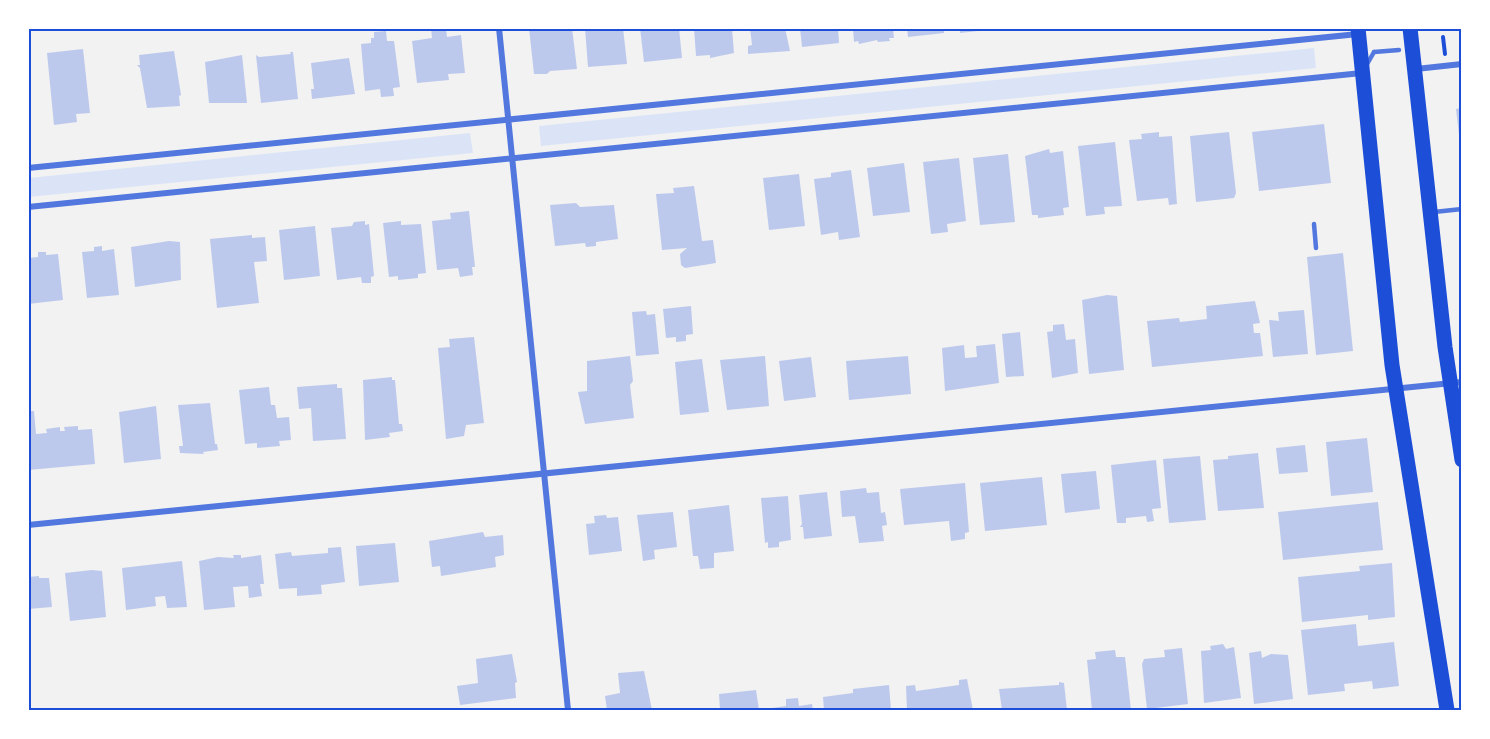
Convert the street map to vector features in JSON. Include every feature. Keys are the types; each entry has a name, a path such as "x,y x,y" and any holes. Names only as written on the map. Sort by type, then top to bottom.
{"main road":[{"path":"1410,29 1431,212 1456,383 1461,460"},
{"path":"1358,31 1395,390 1448,711"}],"street":[{"path":"499,28 568,711"},
{"path":"1410,29 1415,28"},
{"path":"28,168 1358,31"},
{"path":"1415,69 1461,64"},
{"path":"28,207 1362,73"},
{"path":"28,525 1456,383"}],"lane":[{"path":"1399,50 1410,29"},
{"path":"1358,31 1374,52"},
{"path":"1374,52 1399,50"},
{"path":"1399,50 1415,69"},
{"path":"1362,73 1374,52"},
{"path":"1431,212 1461,209"},
{"path":"1314,224 1316,248"}],"path":[{"path":"1443,37 1445,54"}],"shaded area":[{"path":"1314,48 1316,68 541,146 539,126"},
{"path":"470,133 473,153 29,197 29,178"}],"building":[{"path":"431,28 446,28 447,37 461,35 465,73 448,74 449,80 417,83 412,41 432,38"},
{"path":"529,28 572,28 577,69 534,74"},
{"path":"585,28 623,28 627,64 588,67"},
{"path":"640,28 679,28 682,58 644,62"},
{"path":"694,28 732,28 734,53 710,58 710,55 696,56"},
{"path":"750,28 785,28 790,51 748,54 748,46 752,45"},
{"path":"800,28 838,28 839,43 802,47"},
{"path":"853,28 893,28 894,38 889,38 890,41 878,42 877,40 859,44 858,41 854,42"},
{"path":"907,28 944,28 944,33 908,37"},
{"path":"960,28 987,28 987,30 960,33"},
{"path":"386,31 387,41 394,41 400,87 393,88 394,96 381,97 380,89 365,91 361,44 371,43 374,32"},
{"path":"83,49 90,113 76,114 77,122 54,125 47,53"},
{"path":"174,51 181,95 179,96 180,106 147,108 140,68 137,65 140,65 139,55"},
{"path":"290,52 293,52 298,99 261,103 256,55 259,57 291,54"},
{"path":"242,55 247,103 209,103 205,62"},
{"path":"349,58 355,94 312,99 311,89 314,89 311,63"},
{"path":"1461,108 1461,143 1460,143 1456,109"},
{"path":"1324,124 1331,183 1259,191 1252,132"},
{"path":"1159,132 1159,137 1172,136 1177,204 1169,205 1168,198 1137,201 1129,140 1142,139 1141,134"},
{"path":"1229,132 1236,193 1234,198 1196,202 1190,136"},
{"path":"1115,142 1122,206 1104,207 1105,214 1086,216 1078,146"},
{"path":"1049,149 1050,153 1063,151 1069,207 1063,208 1064,215 1038,218 1038,215 1032,215 1025,156"},
{"path":"1008,154 1015,222 980,225 973,158"},
{"path":"959,158 966,221 947,224 948,232 931,234 923,162"},
{"path":"904,163 910,212 873,216 867,168"},
{"path":"851,170 860,237 839,240 838,232 821,235 814,179 831,177 831,173"},
{"path":"799,174 805,226 769,230 763,178"},
{"path":"694,186 702,241 713,240 716,263 685,268 681,265 680,254 687,248 662,250 656,194 674,193 673,188"},
{"path":"576,203 580,207 614,205 618,239 596,242 596,246 586,247 585,243 555,246 550,205"},
{"path":"469,211 475,267 472,267 473,275 460,277 458,268 437,270 432,221 451,219 450,213"},
{"path":"365,221 365,225 369,224 374,276 371,277 371,283 362,283 361,277 337,280 331,228 352,226 354,222"},
{"path":"401,221 401,225 421,224 426,273 418,274 418,278 398,280 398,276 389,277 383,223"},
{"path":"315,226 320,276 284,280 279,230"},
{"path":"252,235 252,238 265,237 267,261 254,262 259,303 217,308 210,239"},
{"path":"169,241 180,242 181,280 135,287 131,247"},
{"path":"102,246 102,251 114,249 119,295 87,298 82,252 94,251 94,247"},
{"path":"38,252 46,252 46,255 58,254 63,300 28,304 28,258 38,257"},
{"path":"1343,253 1353,351 1316,355 1307,257"},
{"path":"1107,295 1117,296 1124,370 1089,374 1082,300"},
{"path":"1255,301 1260,323 1253,324 1254,333 1260,333 1263,356 1152,367 1147,321 1179,318 1180,322 1207,319 1206,306"},
{"path":"691,306 693,334 686,335 686,341 676,342 676,337 666,338 663,309"},
{"path":"1304,310 1308,354 1273,357 1269,320 1279,321 1278,312"},
{"path":"646,311 647,315 655,314 659,354 636,356 632,312"},
{"path":"1064,324 1066,340 1075,339 1078,373 1052,378 1047,332 1053,331 1053,325"},
{"path":"1020,332 1024,376 1006,377 1002,334"},
{"path":"474,337 484,423 466,425 464,436 446,439 438,348 450,347 449,339"},
{"path":"995,344 999,383 945,391 942,348 964,345 965,358 977,357 976,346"},
{"path":"630,356 633,381 630,385 634,418 585,424 578,392 587,391 587,361"},
{"path":"765,356 769,406 727,410 720,360"},
{"path":"908,356 911,394 849,400 846,361"},
{"path":"811,357 816,397 784,401 779,361"},
{"path":"702,359 709,412 680,415 675,362"},
{"path":"392,377 392,380 395,380 399,424 402,424 403,431 389,433 390,437 365,440 363,380"},
{"path":"337,384 337,388 342,388 346,439 313,441 311,408 299,409 297,387"},
{"path":"269,387 271,405 275,405 277,418 289,417 291,440 279,441 280,446 257,448 257,443 245,444 239,390"},
{"path":"210,403 215,444 218,450 203,452 204,454 180,453 179,446 183,446 178,405"},
{"path":"156,406 161,459 124,463 119,412"},
{"path":"28,411 34,411 36,434 47,433 46,429 60,427 60,431 65,431 64,427 78,426 78,430 92,429 95,464 28,470"},
{"path":"1367,438 1373,492 1331,496 1326,442"},
{"path":"1305,445 1308,472 1279,474 1276,448"},
{"path":"1258,453 1264,508 1218,511 1213,460"},
{"path":"1200,456 1206,520 1169,523 1163,459"},
{"path":"1156,460 1161,508 1152,509 1154,521 1147,522 1146,516 1126,518 1126,523 1117,523 1111,465"},
{"path":"1096,471 1100,509 1065,513 1061,474"},
{"path":"1042,477 1047,525 985,531 980,483"},
{"path":"965,483 969,532 965,533 965,539 951,541 949,521 904,525 900,489"},
{"path":"866,488 867,493 879,492 881,513 885,512 887,525 882,526 884,541 859,543 855,516 842,517 840,491"},
{"path":"827,492 832,536 804,539 803,527 800,527 802,524 799,495"},
{"path":"788,496 791,540 779,542 779,547 768,548 768,542 765,543 761,498"},
{"path":"1378,502 1383,550 1283,560 1278,512"},
{"path":"729,505 734,551 714,553 714,568 700,569 698,556 693,556 688,510"},
{"path":"673,512 677,547 654,550 655,559 643,561 637,515"},
{"path":"606,515 607,518 618,517 622,551 589,555 586,524 595,523 594,516"},
{"path":"483,532 485,537 503,535 504,555 495,557 496,567 441,576 440,566 432,567 429,541"},
{"path":"395,543 399,582 359,586 356,546"},
{"path":"341,547 345,582 321,585 322,594 297,596 297,588 279,589 275,554 291,552 292,556 328,553 328,548"},
{"path":"233,555 241,555 241,558 261,555 264,584 260,584 262,596 249,598 248,586 233,587 235,607 204,610 199,561 218,557 234,558"},
{"path":"182,561 187,607 167,608 165,596 155,597 156,606 126,610 122,568"},
{"path":"1392,563 1395,617 1368,620 1368,615 1302,622 1298,577 1360,571 1359,566"},
{"path":"102,571 106,617 70,621 65,573"},
{"path":"39,576 39,578 49,578 52,607 28,609 28,577"},
{"path":"1356,624 1358,646 1394,642 1399,686 1373,689 1372,681 1344,684 1345,691 1308,695 1301,630"},
{"path":"1223,644 1226,649 1234,647 1241,698 1204,703 1201,651 1211,650 1210,646"},
{"path":"1182,648 1188,704 1147,709 1142,664 1144,659 1165,657 1164,650"},
{"path":"1115,650 1116,657 1125,657 1131,710 1092,710 1087,660 1096,659 1095,652"},
{"path":"1261,651 1262,658 1271,654 1288,655 1293,699 1254,704 1249,653"},
{"path":"512,654 517,682 515,683 516,698 460,705 457,686 478,683 476,659"},
{"path":"644,671 652,710 607,710 605,696 620,693 618,673"},
{"path":"967,679 973,710 907,710 906,686 915,685 916,691 959,685 959,680"},
{"path":"1059,682 1064,683 1067,710 1002,710 999,689 1059,685"},
{"path":"889,685 891,710 824,710 823,697 853,693 853,689"},
{"path":"756,690 759,710 720,710 719,694"},
{"path":"798,698 799,706 812,704 813,710 772,710 772,708 786,706 786,699"}]}
